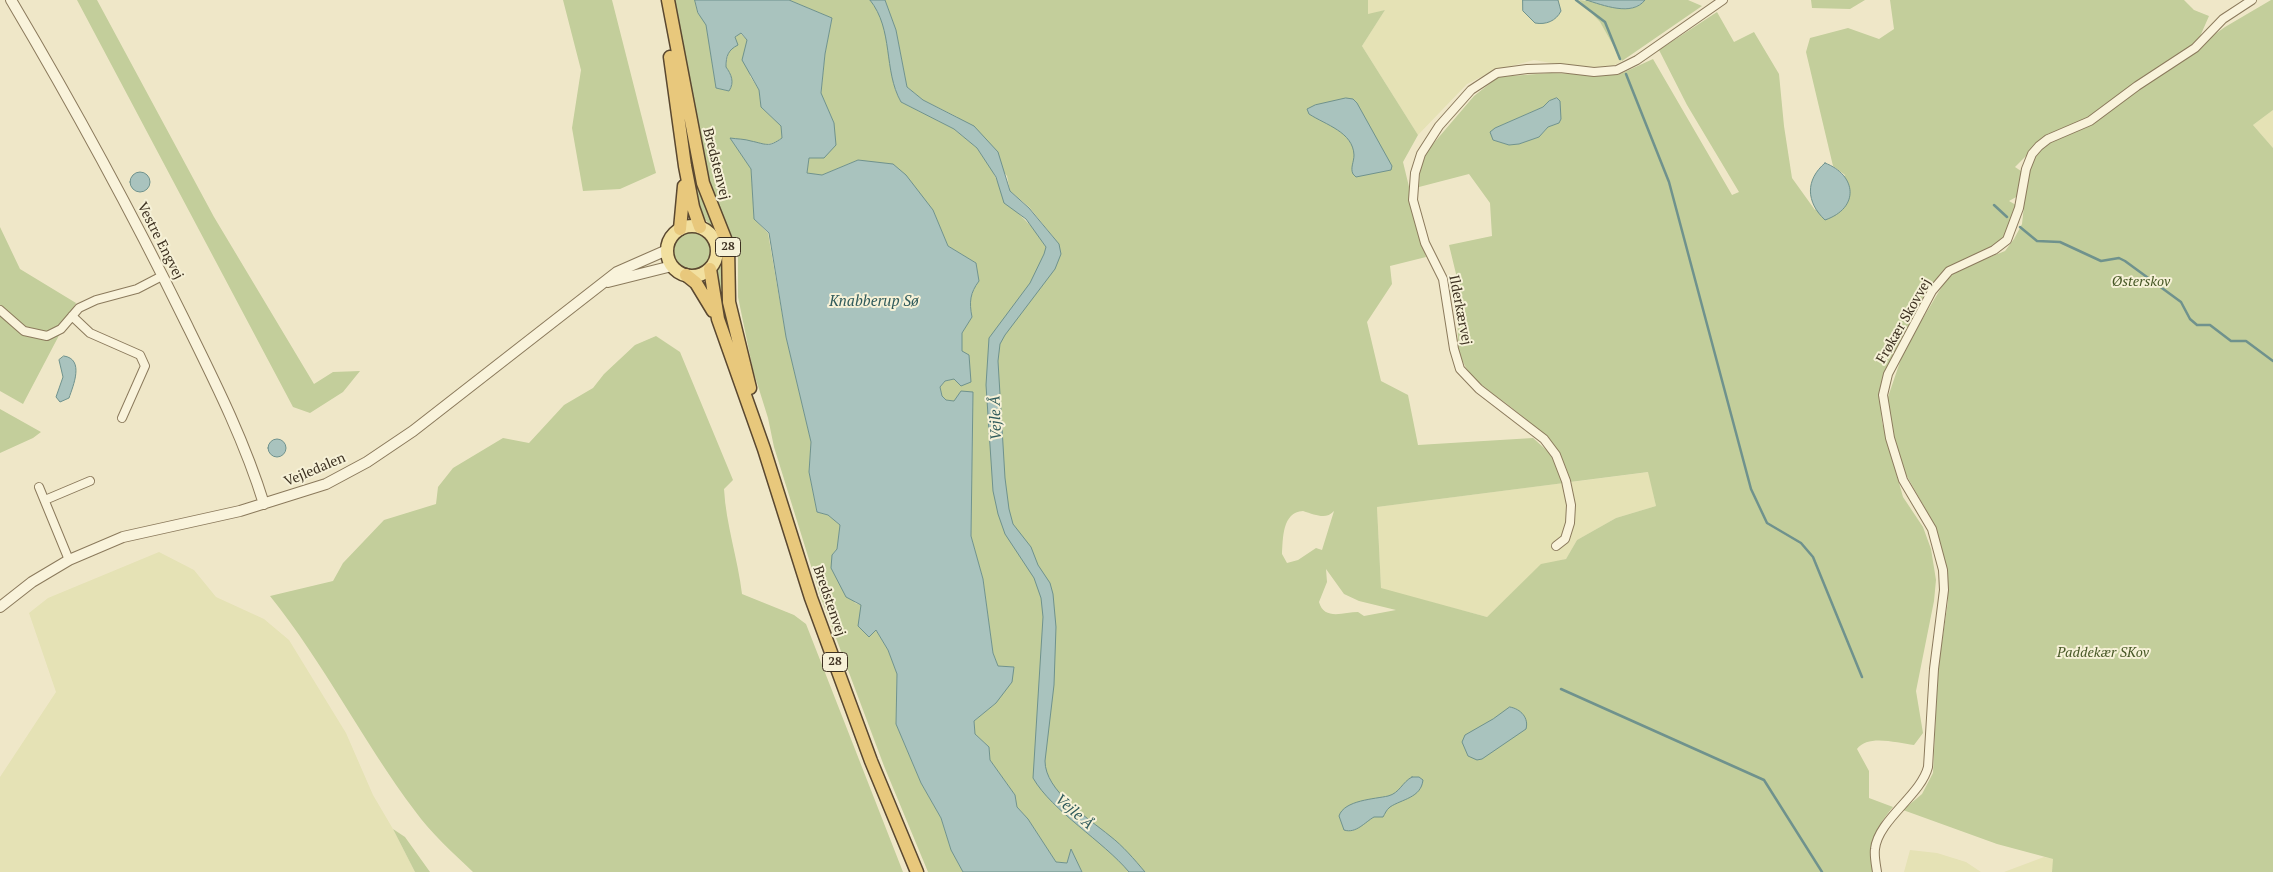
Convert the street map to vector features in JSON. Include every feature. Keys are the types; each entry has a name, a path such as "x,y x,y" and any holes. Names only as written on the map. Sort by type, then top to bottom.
{"highway":[{"name":"Bredstenvej","path":"662,0 685,166 693,207 700,227"},
{"name":"Bredstenvej","path":"668,0 703,183 728,246 729,302 764,449"},
{"name":"Bredstenvej","path":"680,229 685,166"},
{"name":"Bredstenvej","path":"710,268 718,319 764,449 811,598 871,761 917,872"},
{"name":"Bredstenvej","path":"686,275 696,283 718,319"}],"main road":[{"name":"28","path":"667,250 672,236 680,229 694,226 710,233 716,242 717,254 710,268 696,276 686,275 672,266"},
{"path":"667,250 672,266"}],"street":[{"name":"Vestre Engvej","path":"11,0 112,178 162,276 231,418 250,462 264,504"},
{"name":"Ilderkærvej","path":"1556,546 1565,539 1570,523 1571,505 1566,481 1556,455 1544,439 1479,389 1460,369 1454,349 1443,279 1425,243 1413,200 1415,173 1421,154 1439,126 1471,90 1497,73 1527,69 1560,68 1594,72 1617,70 1636,60 1723,0"},
{"name":"Frøkær Skovvej","path":"1877,872 1875,848 1878,838 1890,819 1924,777 1928,767 1934,669 1944,590 1943,570 1932,529 1903,480 1890,438 1883,395 1888,374 1932,291 1949,271 1994,250 2007,240 2019,208 2026,170 2032,154 2039,146 2048,139 2090,121 2137,86 2195,48 2223,19 2252,0"},
{"name":"Vejledalen","path":"0,607 32,582 70,560 123,537 264,504 326,484 367,462 412,431 617,272 667,250"},
{"name":"Vejledalen","path":"604,283 672,266"},
{"path":"0,310 24,331 47,336 61,329 79,308 96,300 126,293 162,276"},
{"path":"72,316 90,333 140,355 143,360 145,366 122,418"},
{"path":"45,500 90,481"},
{"path":"39,486 70,560"}],"shaded area":[{"path":"1368,0 1579,0 1600,22 1622,61 1611,67 1579,68 1534,60 1493,71 1467,84 1418,135 1362,46 1385,10 1368,15"},
{"path":"2273,110 2273,148 2253,125"},
{"path":"1649,472 1656,506 1616,518 1577,540 1566,559 1541,565 1487,617 1381,589 1377,507"},
{"path":"159,552 194,570 216,597 264,619 289,640 346,733 373,795 415,872 0,872 0,777 56,692 29,613 48,598"},
{"path":"1910,850 1937,853 1966,862 1981,872 1904,872"},
{"path":"2044,857 2054,859 2052,872 2004,872"}],"green space":[{"path":"77,0 97,0 214,217 314,384 333,372 360,371 343,392 310,413 293,407"},
{"path":"563,0 612,0 656,173 620,189 583,191 572,128 581,70"},
{"path":"674,0 695,0 698,13 706,24 716,88 729,91 732,78 726,67 730,48 734,39 740,33 747,40 750,76 759,90 761,107 781,126 782,138 769,144 731,139 751,169 754,219 768,233 786,337 811,442 809,472 817,512 828,515 840,525 837,549 832,555 855,603 861,605 888,650 897,674 896,724 921,783 941,818 951,850 963,872 928,872 884,766 821,598 774,447 768,418 753,370 738,297 738,248 712,196"},
{"path":"789,0 870,0 879,13 885,27 893,81 901,102 954,129 977,148 992,170 1013,208 1034,229 1046,247 1055,239 1029,207 1010,191 1007,176 957,117 923,100 907,87 896,30 885,0 1368,0 1368,14 1385,10 1362,46 1418,135 1403,162 1426,257 1390,266 1392,284 1367,322 1381,381 1408,395 1418,445 1533,438 1553,456 1564,483 1377,507 1381,588 1487,617 1541,564 1566,559 1577,540 1616,518 1656,506 1648,472 1570,482 1557,450 1531,424 1474,378 1466,368 1458,352 1457,278 1449,245 1492,236 1490,203 1469,174 1419,187 1420,171 1427,151 1474,96 1498,77 1550,73 1618,75 1653,59 1732,195 1739,192 1687,105 1659,50 1717,12 1734,42 1754,32 1779,74 1792,178 1815,210 1845,175 1833,166 1806,52 1810,38 1848,28 1879,39 1894,29 1890,0 2184,0 2194,10 2209,16 2198,41 2085,120 2053,134 2049,133 2015,167 2021,171 2018,196 2009,201 2016,205 2003,238 1990,249 1952,265 1927,290 1886,369 1880,399 1882,422 1903,497 1923,527 1931,549 1936,580 1934,601 1916,691 1923,733 1914,745 1891,741 1875,741 1862,744 1857,749 1869,771 1869,798 1893,807 1881,823 1875,837 1872,853 1872,872 1082,872 1071,849 1067,863 1056,862 1028,819 1017,807 1015,795 990,760 989,747 975,734 974,721 996,703 1014,667 998,666 993,653 983,579 971,536 973,392 954,401 946,400 942,396 940,387 945,381 954,379 962,351 962,333 972,317 971,298 979,281 976,263 948,246 933,210 864,161 858,160 822,175 807,174 809,158 834,123 821,94 825,54 832,18","holes":["1557,98 1560,101 1559,123 1548,127 1539,137 1519,144 1509,145 1493,140 1495,128 1543,107 1549,101","1303,511 1324,516 1334,511 1322,550 1316,548 1298,560 1287,563 1282,554 1285,527 1287,521 1296,513","1326,569 1344,594 1359,601 1396,610 1364,616 1358,612 1341,614 1325,612 1319,602 1327,582"]},
{"path":"1579,0 1622,9 1638,6 1645,0 1688,0 1702,6 1622,61 1600,22"},
{"path":"1811,0 1865,0 1850,9 1812,8"},
{"path":"2273,0 2273,110 2253,125 2273,148 2273,872 2052,872 2053,859 1997,844 1903,810 1922,794 1933,773 1938,670 1948,601 1948,572 1934,524 1904,471 1889,426 1886,409 1888,397 1904,350 1947,278 1965,267 2005,251 2014,239 2022,224 2027,178 2032,161 2045,145 2130,95 2225,27"},
{"path":"689,153 693,153 716,226 714,228 699,214"},
{"path":"0,227 20,269 76,303 23,404 0,391"},
{"path":"692,232 699,233 705,238 710,244 710,258 705,264 699,269 692,270 685,269 679,264 674,258 673,251 674,244 679,238 685,233"},
{"path":"720,266 724,267 732,328 728,329 717,298 716,282"},
{"path":"656,336 680,352 733,480 724,489 727,516 742,594 794,615 806,624 903,872 473,872 435,835 415,811 378,758 308,648 270,596 333,581 343,563 384,520 436,504 438,487 453,468 503,438 529,443 564,405 593,388 604,374 635,345"},
{"path":"0,409 41,432 33,438 0,453"},
{"path":"393,829 405,837 430,872 415,872"}],"water":[{"name":"Knabberup Sø","path":"695,0 789,0 832,18 825,54 821,93 834,123 836,145 824,158 809,158 807,173 822,175 858,160 893,164 906,175 933,210 948,246 976,263 979,281 971,298 972,317 962,333 962,351 969,355 971,382 961,386 954,379 945,381 940,387 942,396 946,400 954,401 961,391 973,392 971,536 983,579 993,653 998,666 1014,667 1012,682 996,703 974,721 975,734 989,747 990,760 1015,795 1017,807 1028,819 1056,862 1067,863 1071,849 1082,872 963,872 951,850 941,818 921,783 896,724 897,674 888,650 876,630 869,637 858,626 861,605 846,597 831,568 832,555 837,549 840,525 828,515 817,512 809,472 811,442 786,337 769,233 754,219 751,169 730,138 770,144 782,138 781,126 761,107 759,90 742,60 747,40 741,33 735,37 738,45 730,51 726,60 726,67 732,78 731,88 729,91 716,88 706,25 698,13"},
{"name":"Vejle Å","path":"870,0 885,0 896,30 907,87 923,100 974,126 998,152 1010,191 1029,208 1059,244 1061,254 1055,269 1000,344 998,361 1005,478 1009,509 1013,524 1031,547 1038,565 1050,583 1053,594 1056,627 1054,685 1045,761 1047,772 1052,783 1069,803 1119,844 1145,872 1129,872 1106,849 1052,802 1033,778 1043,617 1041,598 1034,578 1005,534 998,514 993,491 986,385 989,338 1030,283 1046,247 1026,219 1004,203 996,177 977,148 954,129 901,102 895,90 892,77 886,37 877,12"},
{"path":"1523,0 1558,0 1561,11 1550,22 1535,23 1523,11"},
{"path":"1586,0 1645,0 1633,8 1625,9 1609,7"},
{"path":"1346,98 1353,99 1357,103 1392,166 1391,170 1356,177 1352,172 1354,155 1349,140 1338,130 1309,114 1307,109 1315,105"},
{"path":"1557,98 1560,101 1561,119 1559,123 1548,127 1539,137 1519,144 1509,145 1493,140 1490,132 1495,128 1543,107 1549,101"},
{"path":"1825,163 1836,168 1843,175 1848,183 1850,192 1849,200 1844,208 1836,215 1825,220 1814,206 1810,191 1814,177"},
{"path":"140,172 147,175 150,182 147,189 140,192 133,189 130,182 133,175"},
{"path":"64,356 74,362 76,374 69,398 60,402 56,397 63,377 59,360"},
{"path":"273,439 281,439 286,444 284,455 273,457 268,452 268,444"},
{"path":"1510,707 1518,710 1523,715 1527,725 1526,729 1482,759 1477,760 1468,756 1462,742 1465,735"},
{"path":"1412,777 1419,777 1423,780 1419,791 1390,807 1383,817 1374,817 1360,827 1348,831 1344,830 1339,816 1347,807 1360,801 1392,795"}],"waterway":[{"path":"1576,0 1605,22 1620,59"},
{"path":"1626,74 1669,182 1751,489 1767,523 1801,543 1813,557 1862,677"},
{"path":"1994,205 2007,217"},
{"path":"2020,227 2037,241 2060,242 2101,261 2119,258 2125,261 2181,302 2190,319 2197,325 2210,325 2231,341 2246,341 2273,361"},
{"path":"1561,689 1764,780 1822,872"}],"park label":[{"name":"Østerskov","path":"2141,282"},
{"name":"Paddekær SKov","path":"2103,653"}]}
